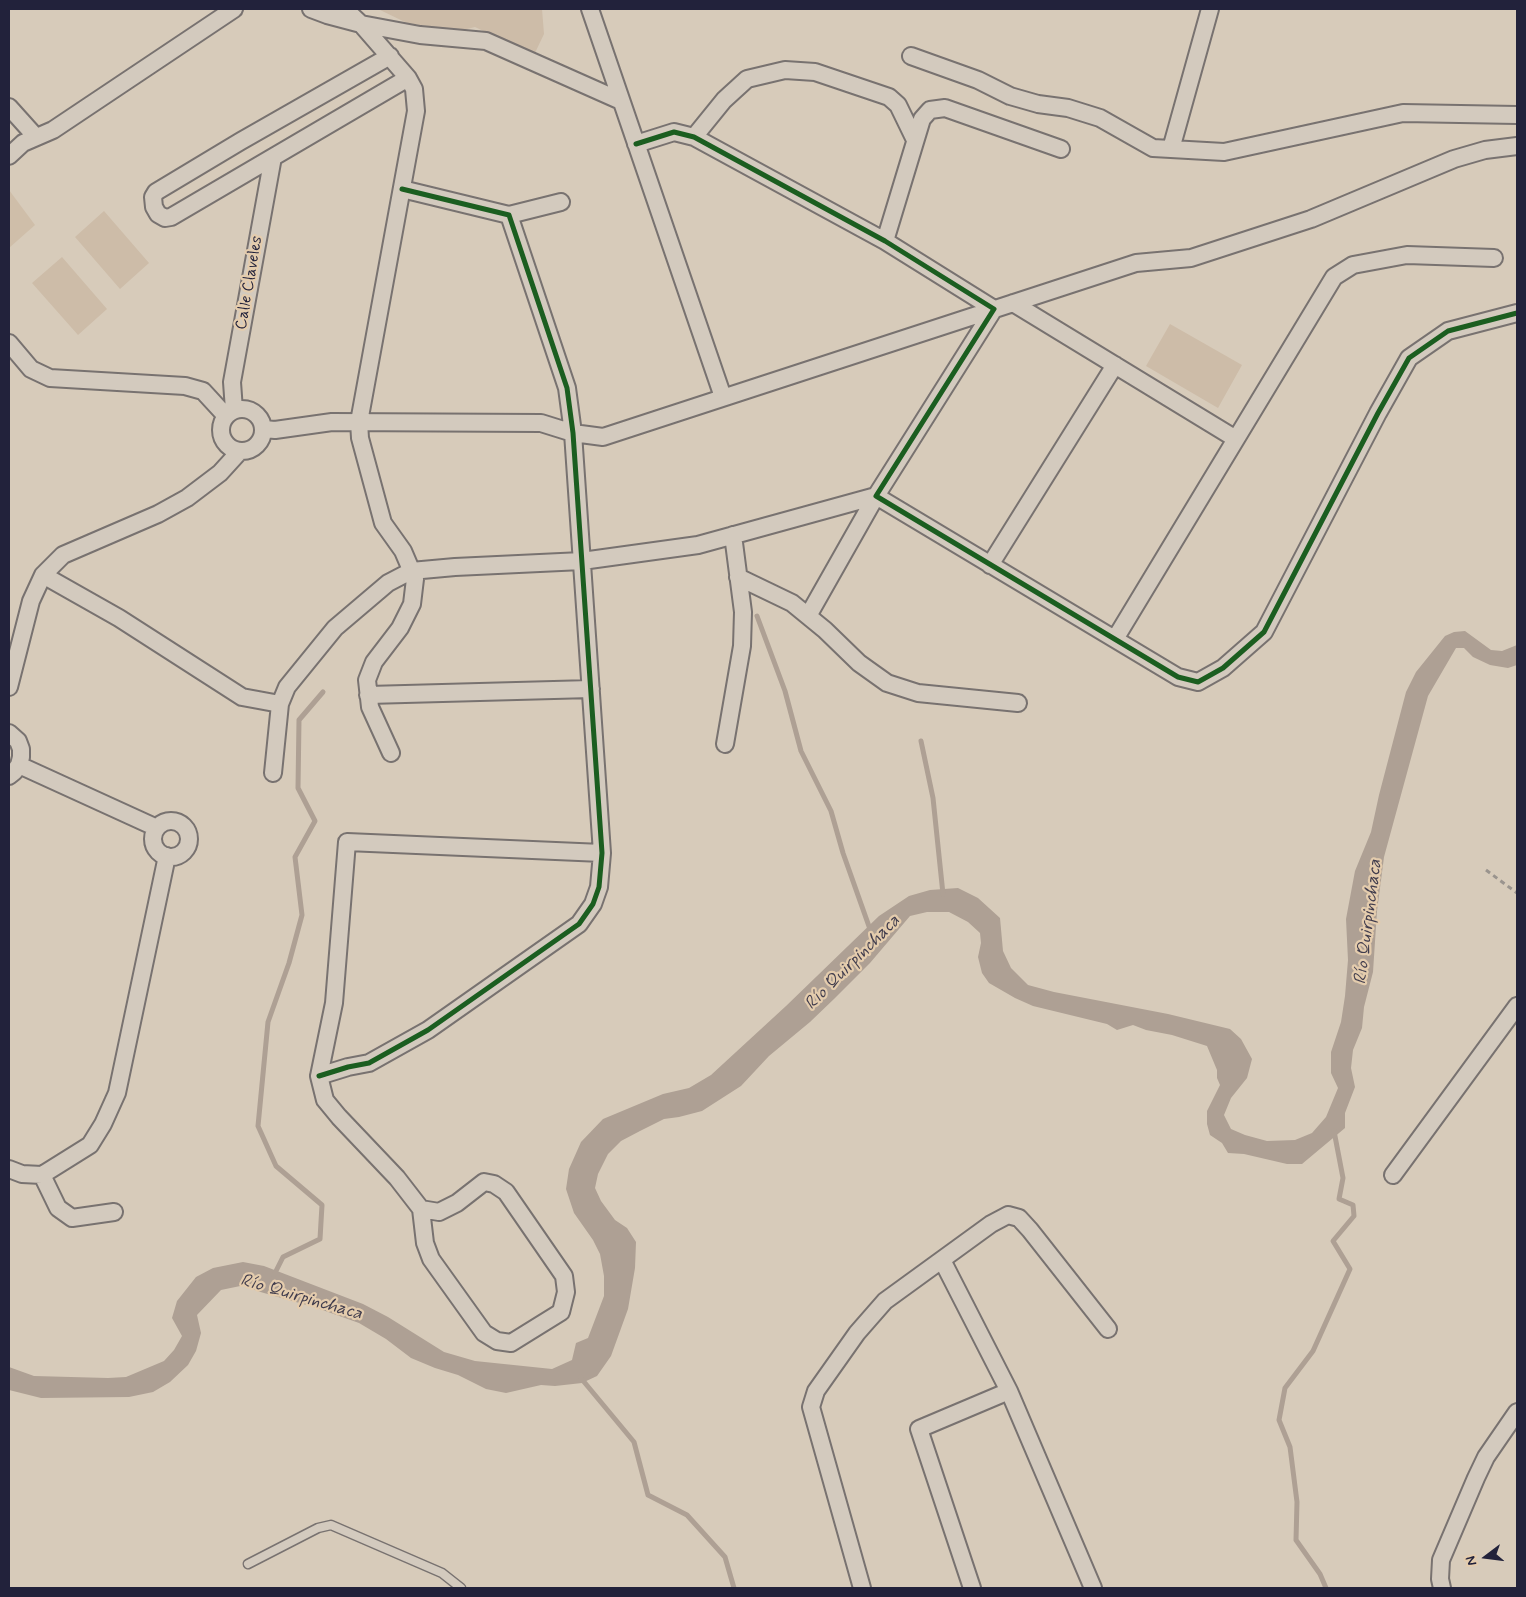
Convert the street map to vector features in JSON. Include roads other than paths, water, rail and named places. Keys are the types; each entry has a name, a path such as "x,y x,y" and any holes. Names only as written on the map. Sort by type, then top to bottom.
{"street":[{"path":"9,156 23,143 53,130 234,9"},
{"path":"311,9 361,24 420,35 486,41 622,101"},
{"path":"345,9 361,24 408,78 414,89 416,111 359,422 360,438 383,523 403,551 415,578 412,604 400,628 374,662 367,680 370,707 391,753"},
{"path":"590,9 723,397"},
{"path":"1171,149 1210,9"},
{"path":"390,56 241,140 156,192 153,197 154,207 158,214 165,218 172,217 408,78"},
{"path":"911,56 978,80 1010,96 1038,104 1068,108 1100,118 1153,148 1224,152 1403,113 1517,115"},
{"path":"694,137 724,100 746,79 785,70 815,72 889,97 898,105 915,140"},
{"path":"9,107 36,137"},
{"path":"885,242 922,119 930,110 945,108 1061,149"},
{"path":"636,144 674,132 694,137 885,242 994,309"},
{"path":"264,429 276,430 332,422 541,423 573,433 603,437 1136,262 1191,258 1311,219 1454,159 1485,150 1517,146"},
{"name":"Calle Claveles","path":"230,413 232,382 273,157"},
{"path":"402,189 509,216 561,202"},
{"path":"319,1076 369,1063 428,1030 579,924 593,904 599,887 602,853 573,433 567,388 509,216"},
{"path":"1115,639 1334,277 1354,265 1407,255 1494,258"},
{"path":"1013,303 1236,439"},
{"path":"808,616 876,496 994,309"},
{"path":"273,774 280,704 287,687 335,628 388,583 411,571 582,561 698,545 876,496 1178,677 1198,682 1223,668 1264,632 1378,413 1409,358 1448,331 1517,313"},
{"path":"9,343 31,369 50,378 185,386 203,392 230,413"},
{"path":"990,565 1115,365"},
{"path":"248,409 254,412 262,422 264,429 260,443 248,450 240,451 224,441 221,428 230,413 248,409"},
{"path":"9,687 31,601 43,575 63,555 158,514 187,498 220,473 240,451"},
{"path":"725,744 742,646 743,612 733,535"},
{"path":"43,575 119,618 242,697 280,704"},
{"path":"738,577 792,603 825,630 859,663 887,683 918,693 1018,703"},
{"path":"368,695 591,689"},
{"path":"9,733 18,742 21,749 14,770 157,828"},
{"path":"173,821 184,826 188,831 189,837 186,849 178,856 167,856 158,850 155,846 154,834 157,828 173,821"},
{"path":"421,1209 439,1212 457,1203 484,1182 494,1184 506,1192 564,1276 566,1292 561,1312 511,1343 497,1341 484,1333 431,1259 425,1243 421,1209 397,1178 334,1112 325,1100 319,1076 334,1003 347,842 602,853"},
{"path":"9,1169 22,1174 42,1175 90,1145 102,1124 117,1093 167,856"},
{"path":"1393,1175 1517,1006"},
{"path":"42,1175 58,1208 72,1218 114,1212"},
{"path":"862,1588 812,1407 816,1391 857,1333 885,1301 991,1224 1008,1215 1019,1218 1030,1230 1108,1329"},
{"path":"942,1260 1008,1391 1093,1588"},
{"path":"972,1588 919,1429 1008,1391"},
{"path":"1442,1588 1440,1579 1441,1560 1460,1515 1486,1457 1517,1412"}],"lane":[{"path":"248,1564 318,1528 330,1525 442,1573 461,1588"}],"water":[{"name":"Río Quirpinchaca","path":"1465,631 1491,650 1502,651 1517,645 1517,665 1508,668 1490,665 1473,657 1464,648 1456,648 1428,696 1384,857 1377,911 1373,972 1364,1007 1362,1028 1353,1050 1351,1068 1355,1087 1345,1113 1345,1128 1302,1164 1287,1164 1244,1154 1228,1153 1222,1143 1210,1135 1207,1124 1207,1111 1220,1085 1217,1078 1217,1070 1207,1046 1133,1025 1117,1030 1107,1024 1033,1006 1015,998 989,983 982,973 978,957 981,943 980,933 968,922 949,912 927,912 910,916 870,963 810,1022 769,1056 741,1086 702,1111 664,1119 640,1131 621,1141 608,1154 598,1174 595,1188 601,1201 615,1220 627,1228 636,1242 635,1268 628,1309 611,1356 597,1376 582,1383 555,1386 541,1385 506,1393 486,1389 458,1375 411,1358 386,1339 359,1323 317,1308 257,1291 245,1285 221,1290 197,1315 201,1333 196,1351 188,1365 170,1382 153,1392 129,1397 41,1398 9,1390 9,1367 34,1376 108,1378 126,1377 164,1361 174,1350 182,1336 172,1318 177,1301 196,1277 213,1268 243,1262 264,1266 363,1304 388,1317 444,1352 475,1361 552,1369 572,1360 576,1343 588,1338 604,1296 604,1276 600,1254 593,1240 574,1213 566,1189 569,1169 581,1142 603,1119 663,1094 689,1088 711,1075 879,916 909,896 930,890 958,888 978,898 1000,918 1003,951 1011,968 1028,985 1230,1029 1241,1039 1252,1059 1247,1078 1231,1098 1224,1115 1231,1129 1267,1141 1295,1140 1312,1133 1326,1117 1338,1088 1331,1073 1331,1052 1341,1022 1345,996 1348,960 1346,919 1355,871 1371,832 1406,692 1416,672 1445,636 1454,632"}],"waterway":[{"name":"Río Quirpinchaca","path":"757,616 785,691 801,751 831,811 843,853 871,932"},
{"name":"Río Quirpinchaca","path":"274,1275 283,1257 320,1239 322,1205 276,1166 258,1126 268,1022 289,963 302,915 295,857 315,821 298,788 299,720 323,692"},
{"path":"921,741 933,798 943,894"},
{"path":"1326,1588 1320,1574 1296,1540 1297,1502 1290,1447 1279,1420 1285,1388 1313,1351 1350,1269 1333,1241 1354,1216 1353,1205 1339,1199 1343,1178 1334,1131"},
{"path":"580,1377 634,1442 648,1495 687,1515 725,1557 734,1588"}]}
